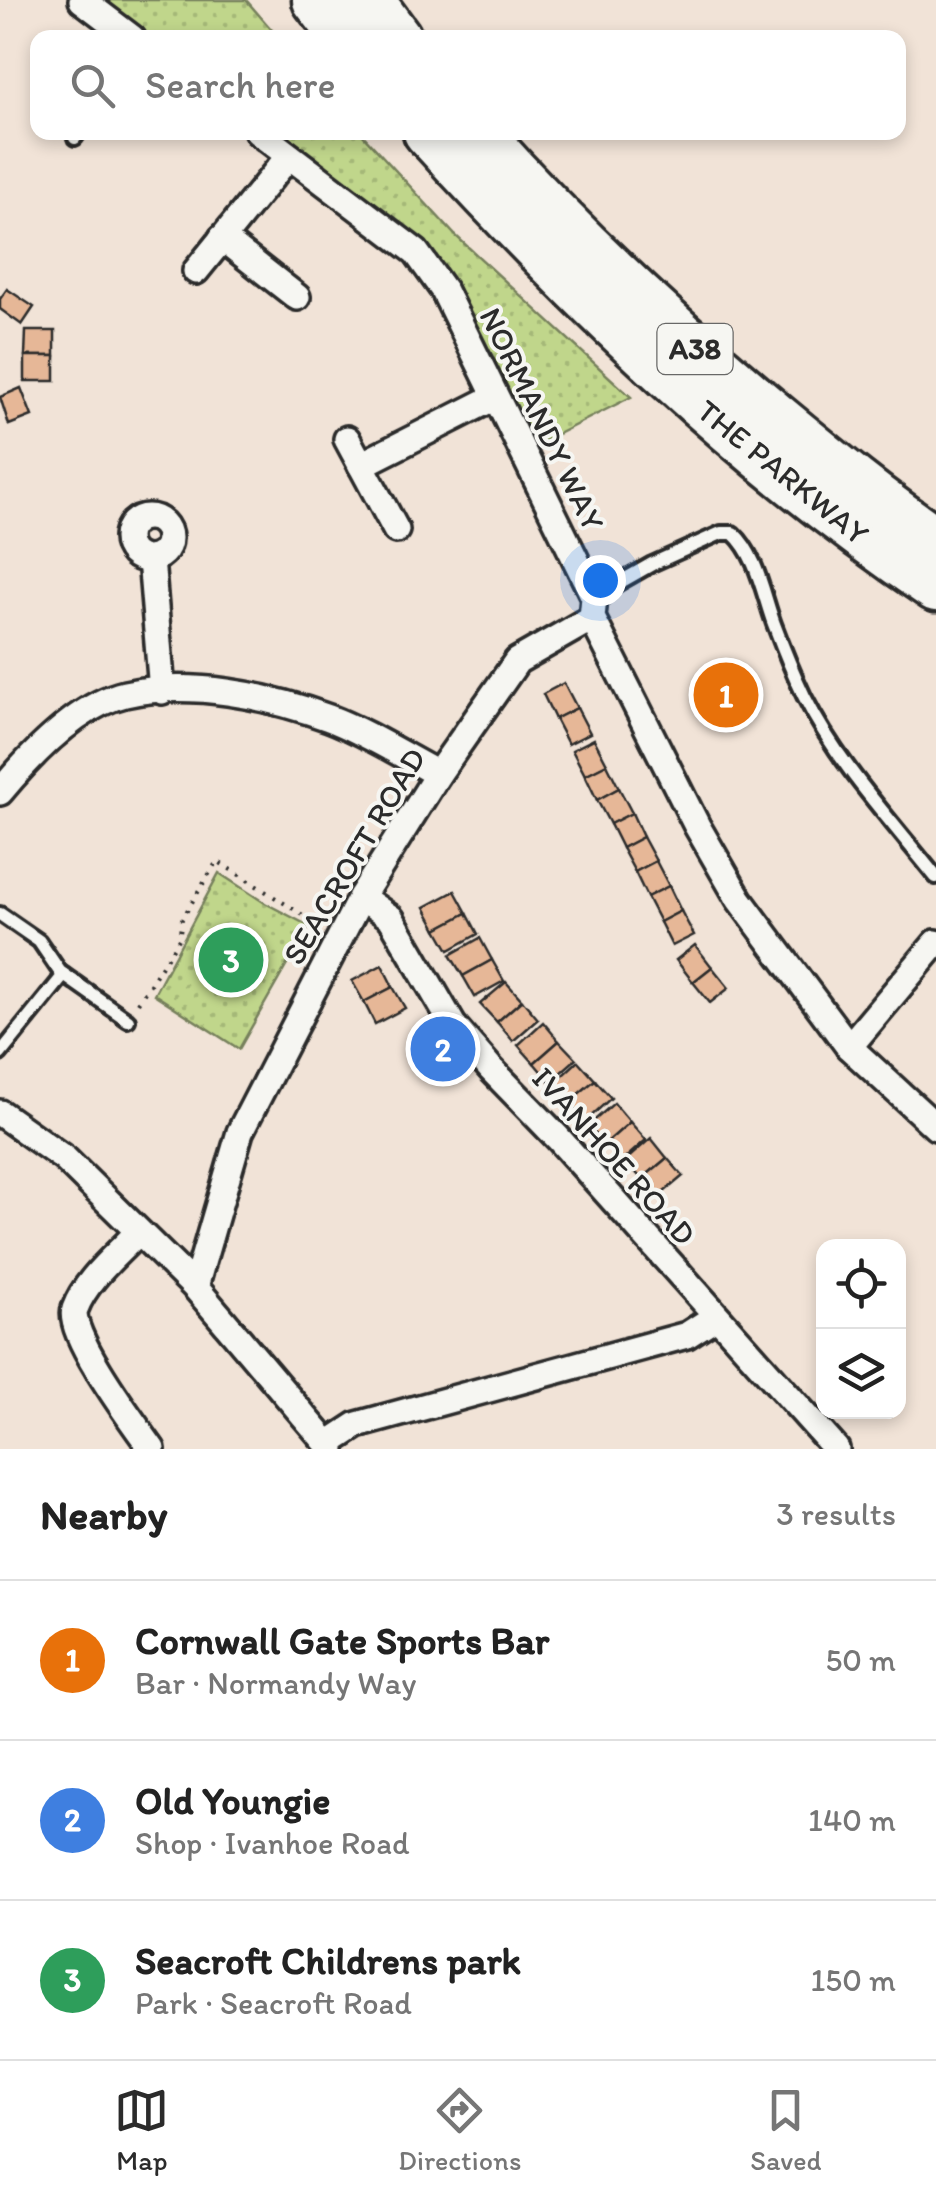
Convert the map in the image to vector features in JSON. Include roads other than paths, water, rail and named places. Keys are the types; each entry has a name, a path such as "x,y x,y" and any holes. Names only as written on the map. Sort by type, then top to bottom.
{"highway":[{"path":"317,0 340,30"},
{"path":"368,0 391,30"},
{"name":"THE PARKWAY","path":"435,140 527,240 710,414 871,544 936,587"},
{"name":"THE PARKWAY","path":"485,140 610,269 708,360 810,446 936,541"}],"street":[{"path":"82,0 121,30"},
{"name":"NORMANDY WAY","path":"268,140 416,252 444,291 697,826 739,899 849,1047 936,1127"},
{"path":"196,271 289,156"},
{"path":"222,238 297,297"},
{"path":"361,465 496,397"},
{"path":"347,439 396,530"},
{"path":"151,559 162,691"},
{"name":"SEACROFT ROAD","path":"195,1287 240,1132 360,896 516,661 593,607"},
{"path":"0,792 35,749 82,715 122,695 210,689 329,718 438,774"},
{"name":"IVANHOE ROAD","path":"360,896 391,918 453,1025 836,1449"},
{"path":"849,1047 936,943"},
{"path":"0,1113 65,1159 195,1287 330,1446 357,1425 687,1335 716,1316"},
{"path":"138,1232 85,1290 73,1314 78,1337 152,1449"}],"lane":[{"path":"593,607 652,564 722,533 733,533 741,540 761,582 804,696 856,782 936,877"},
{"path":"0,914 39,941 64,975 128,1020"},
{"path":"0,1054 64,975"}],"place":[{"name":"Cornwall Gate Sports Bar","path":"726,695"},
{"name":"Seacroft Childrens park","path":"231,960"},
{"name":"Old Youngie","path":"443,1049"}]}
